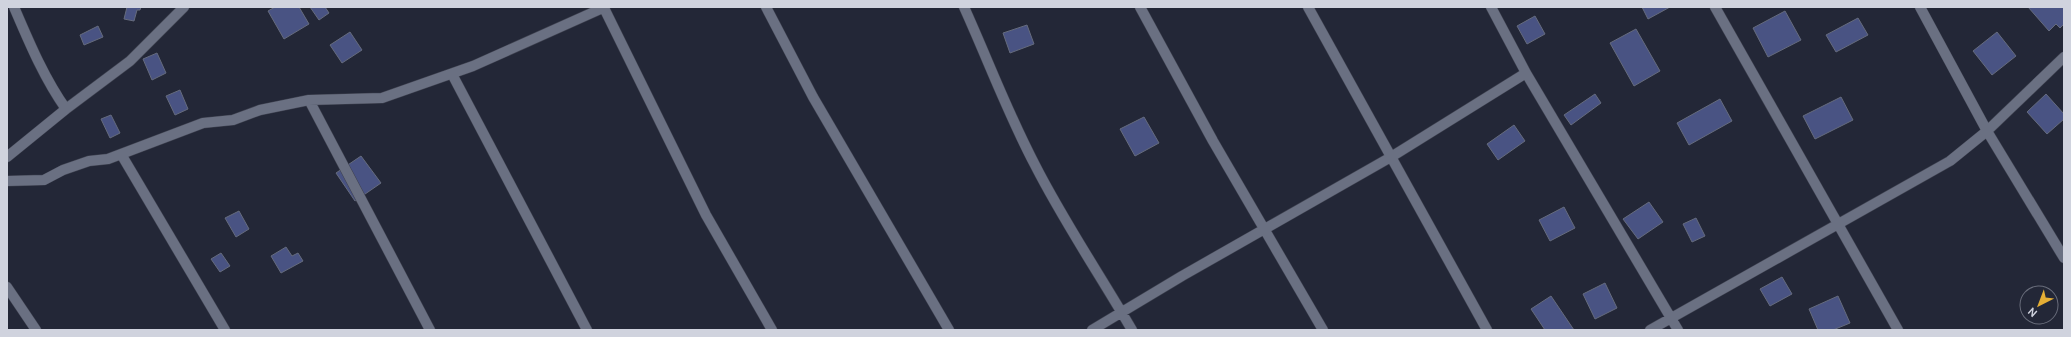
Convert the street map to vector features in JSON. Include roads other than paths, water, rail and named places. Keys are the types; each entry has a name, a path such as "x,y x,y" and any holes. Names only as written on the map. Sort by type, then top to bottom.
{"street":[{"path":"14,7 32,50 56,95 66,109"},
{"path":"7,157 66,109 130,62 184,7"},
{"path":"7,181 44,180 89,161 108,159 202,123 233,120 260,110 309,100 382,98 452,74 522,46 554,29 605,7 706,215 772,330"},
{"path":"766,7 814,97 950,330"},
{"path":"964,7 998,88 1035,165 1075,237 1132,330"},
{"path":"1140,7 1323,330"},
{"path":"1308,7 1487,330"},
{"path":"1491,7 1526,73 1678,330"},
{"path":"1715,7 1836,224 1898,330"},
{"path":"1920,7 1987,131 2064,258"},
{"path":"1650,330 1950,161 1987,131 2062,62"},
{"path":"1092,330 1182,276 1391,157 1526,73"},
{"path":"452,74 587,330"},
{"path":"309,100 430,330"},
{"path":"121,154 225,330"},
{"path":"7,287 36,330"}]}
